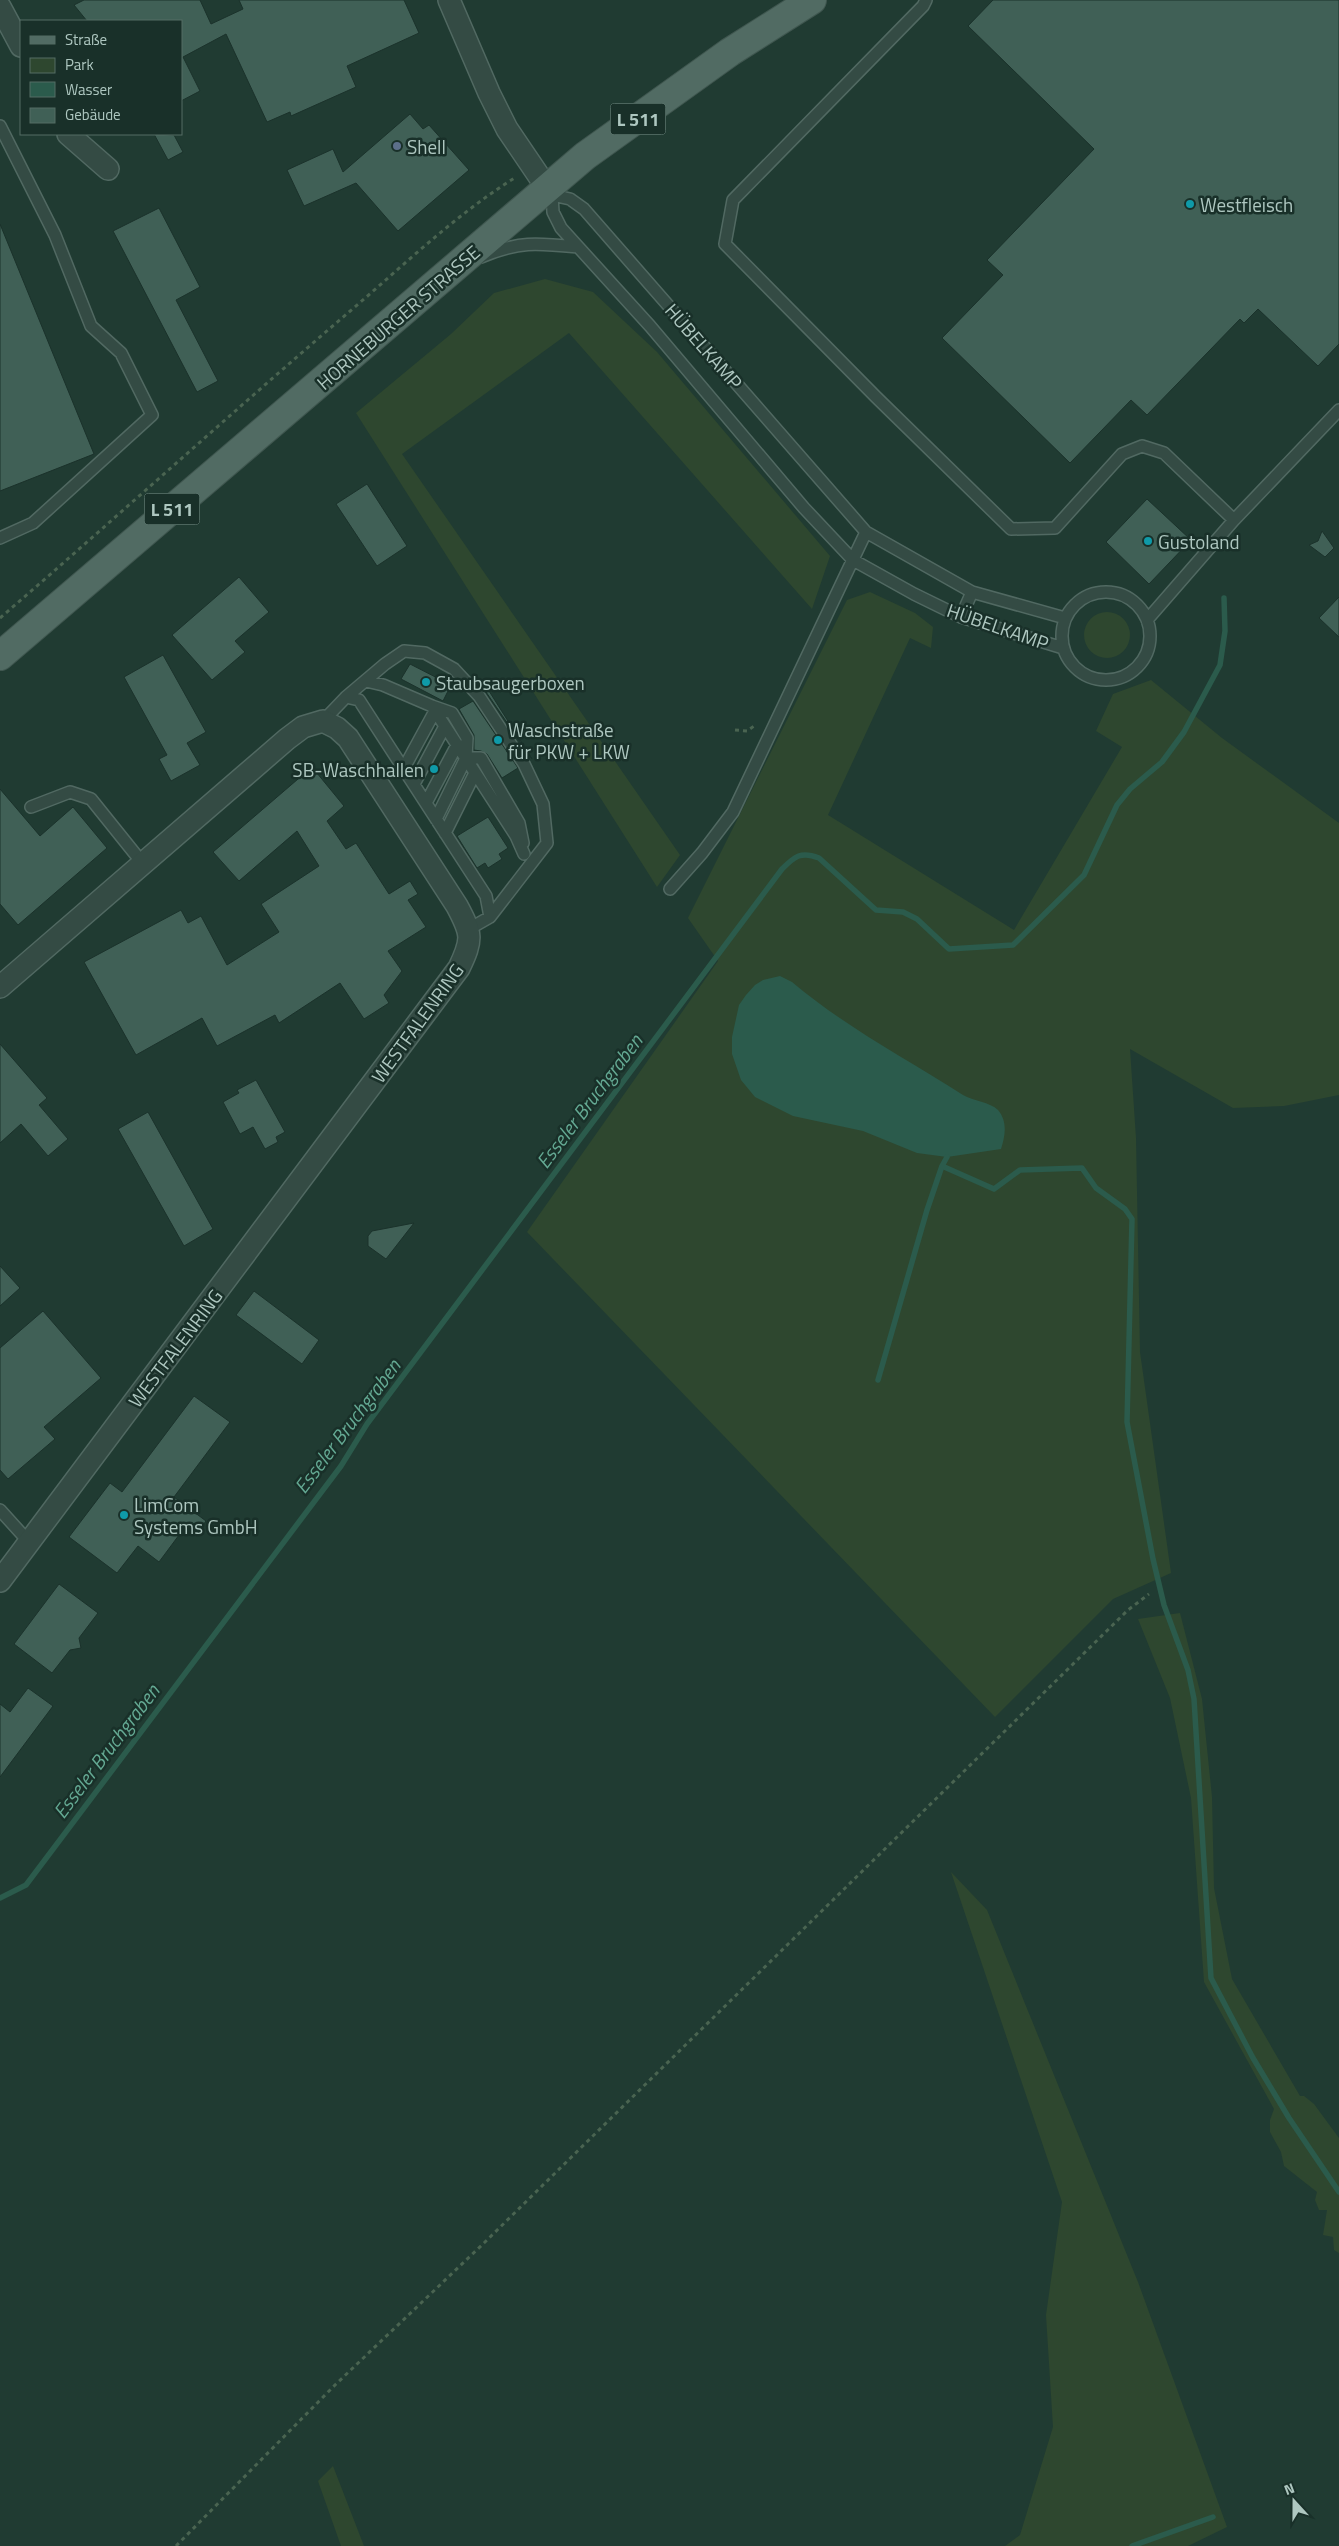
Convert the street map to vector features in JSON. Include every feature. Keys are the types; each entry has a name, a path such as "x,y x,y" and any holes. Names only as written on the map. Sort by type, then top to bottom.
{"main road":[{"name":"HORNEBURGER STRASSE","path":"0,656 456,268 544,183 706,70 812,0"}],"street":[{"path":"449,0 489,94 507,129 544,183"},
{"path":"0,7 20,44"},
{"path":"69,135 108,169"},
{"path":"0,987 144,865 287,739 303,727 324,721 348,738 470,929"},
{"name":"WESTFALENRING","path":"0,1581 460,968 468,949 470,929"}],"lane":[{"path":"926,0 923,6 733,200 725,244 1012,529 1055,528 1122,454 1142,446 1164,453 1234,520"},
{"path":"0,126 55,235 91,326 122,353 152,415 33,523 0,538"},
{"name":"HÜBELKAMP","path":"544,183 584,209 866,532 972,592 1065,618 1072,607 1082,598 1094,593 1120,594 1131,600 1141,609 1147,620 1150,637 1146,655 1135,669 1119,678 1096,679 1081,673 1070,662 1063,648 962,617 914,594 853,560 804,508 650,326 561,228 553,212 544,183"},
{"path":"456,268 510,246 531,243 577,247"},
{"path":"1147,620 1234,520 1339,410"},
{"path":"670,890 702,853 733,812 866,532"},
{"path":"962,617 972,592"},
{"path":"1063,648 1062,632 1065,618"},
{"path":"324,721 346,697 404,651 425,653 454,669 479,696 524,764 543,804 547,842 530,867 490,917 470,929"},
{"path":"366,680 452,714 467,738 466,758 436,819"},
{"path":"346,697 359,700 404,768 486,896 490,917"},
{"path":"433,708 516,836 530,867"},
{"path":"404,768 433,708"},
{"path":"414,784 445,726"},
{"path":"426,803 457,745"},
{"path":"466,758 481,758 496,782 519,824 523,836 524,854"},
{"path":"445,833 475,773"},
{"path":"31,807 70,792 91,799 144,865"},
{"path":"0,1510 29,1542"}],"path":[{"path":"0,618 112,522 235,409 493,192 544,183"},
{"path":"176,2546 335,2385 484,2243 1128,1610 1149,1594"}],"green space":[{"path":"545,279 593,292 657,352 830,556 812,609 569,333 402,454 680,855 657,887 356,413 451,334 494,293"},
{"path":"870,592 915,613 933,627 931,648 910,638 828,815 1014,930 1122,747 1096,731 1113,694 1151,680 1222,738 1339,823 1339,1095 1284,1106 1233,1108 1130,1049 1136,1138 1140,1352 1171,1573 1113,1599 995,1717 527,1232 718,961 688,918 847,600"},
{"path":"1102,612 1112,612 1126,622 1130,635 1126,648 1120,654 1112,658 1102,658 1088,648 1084,640 1084,630 1094,616"},
{"path":"1180,1613 1202,1699 1212,1797 1214,1888 1232,1979 1300,2096 1304,2096 1314,2104 1339,2138 1339,2253 1334,2250 1333,2237 1323,2235 1327,2210 1319,2210 1315,2200 1317,2192 1284,2166 1281,2152 1270,2132 1270,2120 1274,2109 1204,1982 1191,1798 1170,1698 1138,1619"},
{"path":"951,1872 987,1910 1138,2282 1227,2527 1188,2546 1005,2546 1020,2535 1053,2427 1046,2315 1062,2202"},
{"path":"333,2466 364,2546 341,2546 318,2481"}],"water":[{"path":"780,976 792,982 854,1027 963,1095 995,1107 1001,1115 1004,1124 1001,1149 947,1157 917,1153 863,1131 793,1116 755,1097 741,1080 732,1054 732,1037 739,1005 746,995 755,985 763,980"}],"building":[{"path":"84,0 200,0 211,24 243,9 239,0 404,0 419,33 347,66 356,87 291,116 290,112 267,122 226,34 183,57 200,91 182,100 182,20 86,20 74,5"},
{"name":"Westfleisch","path":"993,0 1339,0 1339,344 1318,366 1258,309 1244,323 1240,319 1147,415 1131,400 1070,463 942,338 1003,275 987,260 1094,149 968,26"},
{"path":"410,114 423,129 429,125 469,170 398,231 356,183 304,206 287,170 333,149 343,172"},
{"path":"155,135 174,135 183,152 168,160"},
{"path":"159,208 200,287 176,300 218,381 197,392 113,231"},
{"path":"0,224 94,454 0,491"},
{"path":"367,484 407,546 377,566 336,504"},
{"name":"Gustoland","path":"1147,499 1191,540 1149,584 1106,542"},
{"path":"1322,531 1334,548 1325,557 1309,545 1318,541"},
{"path":"239,577 269,612 235,641 245,652 212,680 172,635"},
{"path":"1339,597 1339,637 1319,618"},
{"path":"163,655 206,732 187,743 200,765 171,781 159,759 167,755 124,677"},
{"name":"Staubsaugerboxen","path":"410,664 451,685 443,701 401,679"},
{"path":"489,691 532,759 486,692"},
{"path":"473,701 518,768 502,778 487,754 474,750 474,735 459,709"},
{"path":"312,767 344,806 327,821 346,849 356,843 389,894 410,881 418,894 408,900 426,927 388,951 402,971 384,995 389,1003 364,1019 340,983 279,1023 275,1015 217,1046 202,1018 136,1055 84,962 181,910 188,923 201,916 227,965 279,932 261,904 319,866 297,831 239,881 213,852"},
{"path":"0,789 40,836 73,807 107,848 18,925 0,904"},
{"path":"488,817 508,848 499,854 502,859 488,868 485,863 477,868 457,836"},
{"path":"0,1044 47,1098 39,1105 68,1139 48,1156 21,1124 0,1143"},
{"path":"256,1080 285,1132 276,1137 278,1142 265,1149 253,1127 240,1134 223,1102 239,1093 237,1090"},
{"path":"148,1112 213,1229 184,1246 118,1129"},
{"path":"414,1223 386,1259 368,1246 368,1236 372,1231"},
{"path":"0,1266 20,1288 0,1306"},
{"path":"254,1291 319,1340 302,1364 236,1315"},
{"path":"43,1311 101,1378 44,1427 55,1439 8,1479 0,1470 0,1348"},
{"path":"194,1396 230,1422 174,1497 206,1521 196,1535 185,1527 159,1562 138,1546 117,1573 69,1537 110,1483 122,1492"},
{"path":"59,1584 98,1613 79,1638 81,1648 70,1650 52,1673 14,1644"},
{"path":"28,1688 53,1706 0,1777 0,1704 10,1712"}],"waterway":[{"name":"Esseler Bruchgraben","path":"0,1898 26,1885 341,1466 367,1424 782,869 799,856 807,855 819,858 876,910 903,912 917,919 949,949 1013,945 1084,875 1117,805 1130,789 1162,762 1184,732 1220,665 1225,631 1224,598"},
{"path":"947,1157 942,1166 994,1189 1020,1170 1082,1168 1096,1188 1125,1209 1132,1219 1127,1422 1153,1559 1164,1605 1188,1670 1194,1699 1211,1978 1253,2058 1289,2118 1339,2192"},
{"path":"878,1380 927,1210 942,1166"},
{"path":"1132,2546 1213,2517"}],"place":[{"name":"Shell","path":"397,146"},
{"name":"Westfleisch","path":"1190,204"},
{"name":"Gustoland","path":"1148,541"},
{"name":"Staubsaugerboxen","path":"426,682"},
{"name":"Waschstraße für PKW + LKW","path":"498,740"},
{"name":"SB-Waschhallen","path":"434,769"},
{"name":"LimCom Systems GmbH","path":"124,1515"}]}
